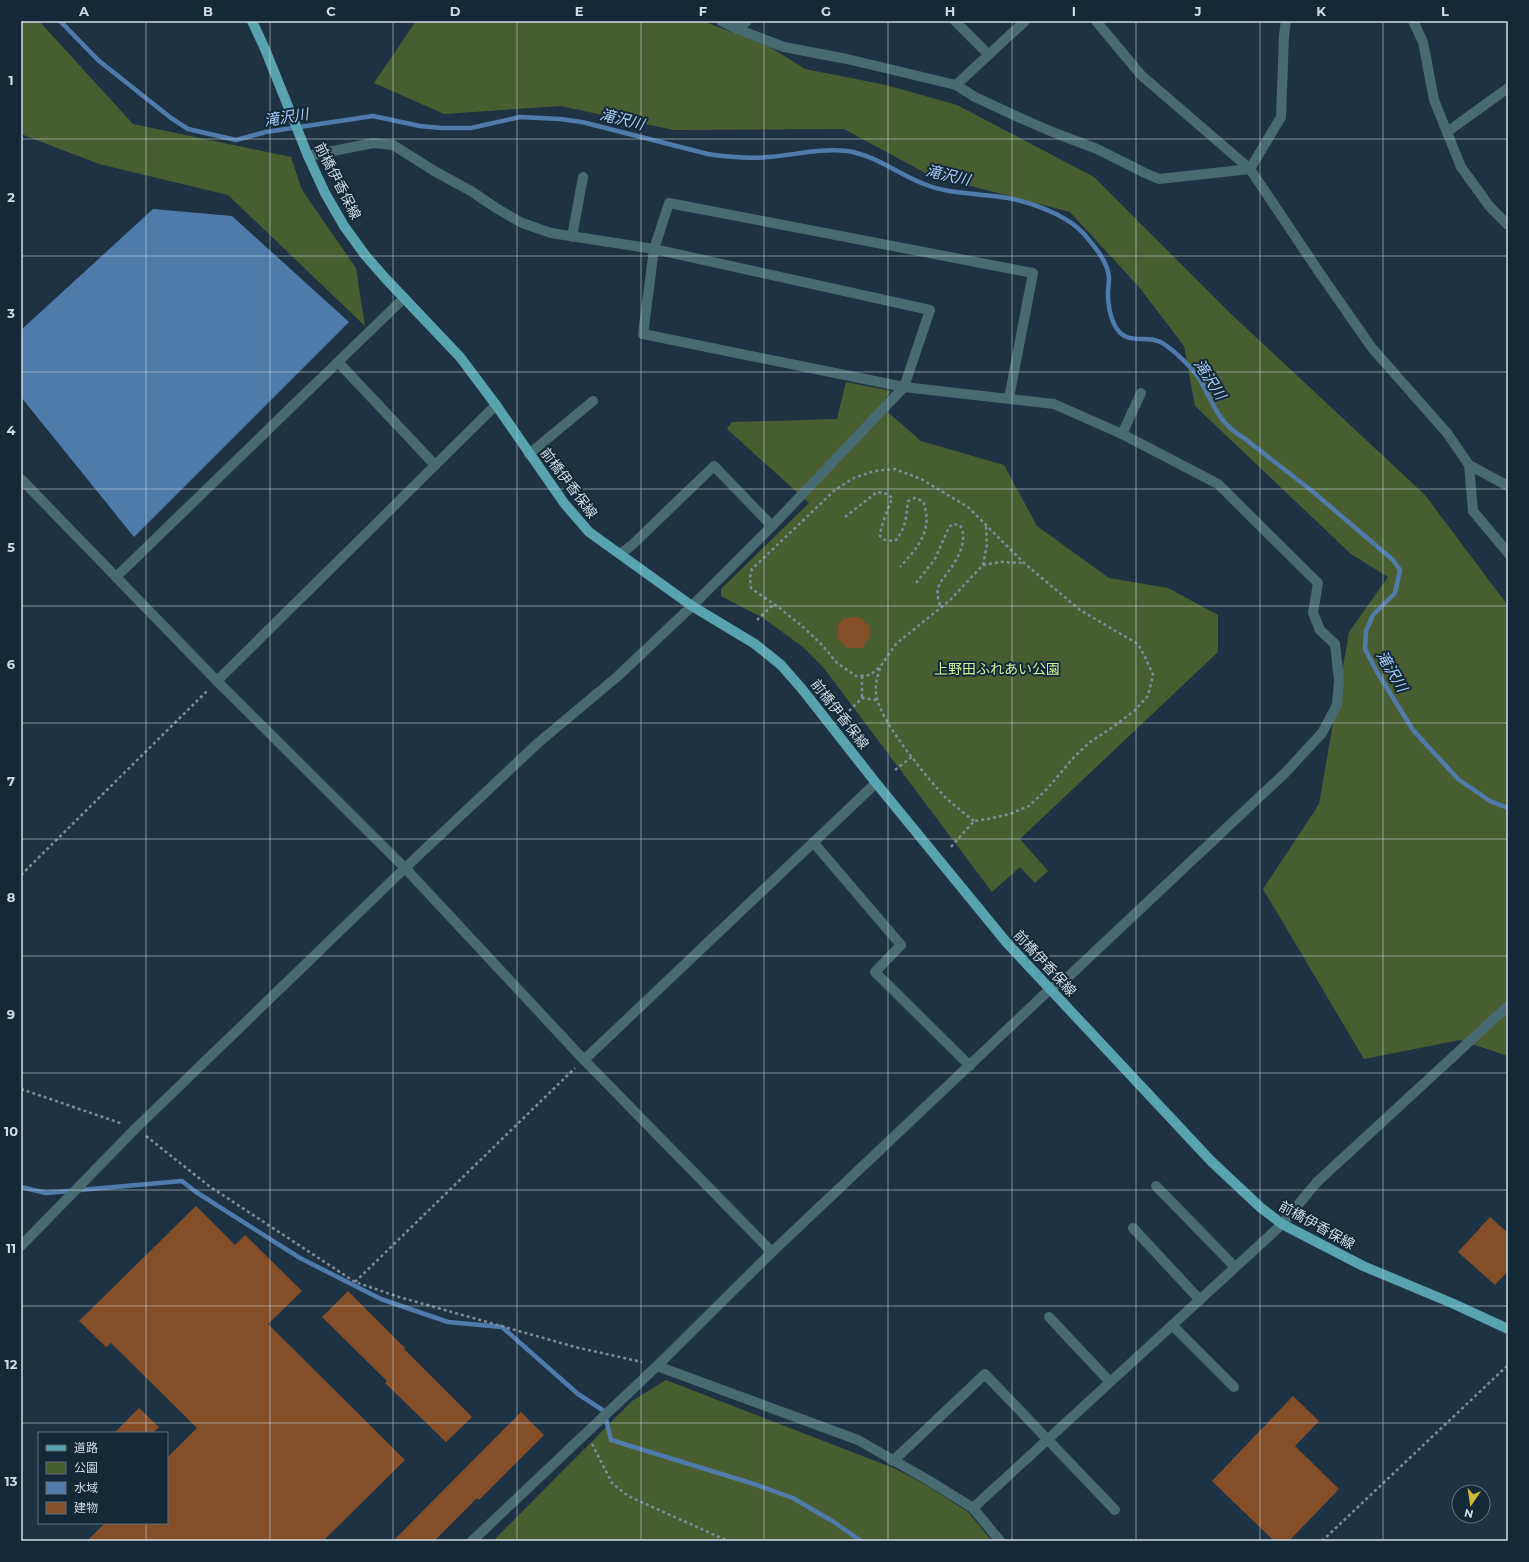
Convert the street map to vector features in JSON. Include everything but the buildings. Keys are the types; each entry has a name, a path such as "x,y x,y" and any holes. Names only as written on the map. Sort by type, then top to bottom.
{"main road":[{"name":"前橋伊香保線","path":"252,21 265,49 308,156 325,193 344,226 365,255 460,357 496,405 564,503 589,532 692,606 755,644 781,665 1007,943 1211,1161 1245,1194 1282,1224 1363,1266 1454,1304 1508,1329"}],"street":[{"path":"721,21 736,29 784,47 847,59 956,85 975,97 1020,118 1097,149 1159,179 1250,169"},
{"path":"736,29 747,21"},
{"path":"955,21 988,54"},
{"path":"956,85 1025,21"},
{"path":"1096,21 1141,75 1250,169 1372,348 1447,432 1469,465 1473,511 1508,553"},
{"path":"1250,169 1281,117 1284,35 1286,21"},
{"path":"1413,21 1423,42 1434,100 1461,167 1490,207 1508,225"},
{"path":"1446,132 1508,88"},
{"path":"21,1246 136,1128 405,868 538,743 618,676 692,606 772,526 904,386 930,310 654,249 551,234 522,224 472,191 436,172 393,145 373,143 308,156"},
{"path":"572,237 583,177"},
{"path":"472,1541 657,1366 772,1252 1050,989 1068,977 1285,773 1322,733 1337,705 1339,680 1335,644 1320,630 1313,613 1318,583 1218,484 1122,434 1054,404 904,386 643,334 654,249 669,203 1033,273 1009,398"},
{"path":"116,577 404,298"},
{"path":"338,362 435,465"},
{"path":"1122,434 1142,393"},
{"path":"529,454 593,401"},
{"path":"217,681 496,405"},
{"path":"1469,465 1507,483"},
{"path":"620,554 632,545 714,466 772,526"},
{"path":"21,479 217,681 405,868 584,1060 772,1252"},
{"path":"584,1060 876,783"},
{"path":"813,842 901,946 875,972 970,1066"},
{"path":"973,1508 1282,1224 1317,1182 1508,1006"},
{"path":"1156,1186 1235,1268"},
{"path":"1133,1228 1200,1300"},
{"path":"1049,1317 1110,1382"},
{"path":"1172,1325 1234,1387"},
{"path":"657,1366 858,1440 973,1508 1000,1541"},
{"path":"893,1460 985,1374 1115,1510"}],"path":[{"path":"951,847 974,821 1010,814 1029,806 1090,742 1113,727 1148,696 1153,675 1138,644 1080,610 1024,563 968,507 921,479 895,469 874,470 854,478 836,489 752,569 750,577 751,588 802,626 822,645 837,663 856,676 870,675 880,667 896,644 941,607 983,565 987,545 986,526"},
{"path":"845,517 877,492 888,494 892,498 881,528 880,536 885,540 895,542 903,532 906,523 908,501 915,498 923,501 928,520 923,538 918,548 900,567"},
{"path":"916,583 935,559 949,527 954,524 960,525 964,537 957,557 938,587 937,598 941,607"},
{"path":"983,565 1001,562 1024,563"},
{"path":"757,620 774,604"},
{"path":"880,667 875,685 877,700 887,720 930,780 947,799 974,821"},
{"path":"849,711 862,698 862,676"},
{"path":"21,875 217,681"},
{"path":"862,698 877,700"},
{"path":"895,770 912,756"},
{"path":"354,1282 584,1060"},
{"path":"21,1089 136,1128 209,1186 354,1282 399,1297 575,1347 657,1366"},
{"path":"1322,1541 1508,1364"},
{"path":"586,1433 612,1483 628,1496 728,1541"}],"green space":[{"path":"21,21 39,21 133,124 291,157 302,190 356,268 365,326 228,195 99,164 21,134"},
{"path":"416,21 703,21 770,47 805,69 886,85 957,105 1094,177 1230,313 1425,495 1508,604 1508,1056 1460,1040 1364,1059 1263,889 1319,804 1349,632 1388,577 1351,554 1195,406 1184,346 1139,287 1070,212 929,175 844,129 674,130 560,106 444,114 374,83"},
{"name":"上野田ふれあい公園","path":"846,382 891,391 880,407 921,441 1004,465 1037,526 1109,578 1168,588 1218,615 1218,652 1020,839 1048,871 1035,883 1020,867 992,892 823,667 803,647 763,618 721,596 721,589 809,503 727,429 732,422 837,419"},
{"path":"666,1380 896,1469 926,1485 968,1512 992,1541 493,1541 632,1401"}],"water":[{"path":"153,209 232,216 349,322 134,537 21,397 21,330"}],"waterway":[{"name":"滝沢川","path":"60,21 98,60 171,118 188,129 236,140 266,132 373,116 420,126 442,128 471,128 520,117 560,119 582,122 708,154 723,156 761,158 817,151 847,151 867,156 914,180 934,188 1014,199 1050,211 1060,216 1071,222 1081,231 1096,248 1103,259 1109,277 1108,298 1110,313 1119,332 1124,336 1131,338 1151,339 1157,341 1174,351 1198,377 1216,411 1227,425 1312,491 1393,560 1400,570 1395,593 1373,615 1366,631 1365,649 1377,672 1413,730 1458,779 1490,801 1508,808"},
{"path":"21,1187 46,1193 182,1181 196,1192 300,1258 381,1299 448,1322 502,1327 578,1394 604,1411 611,1440 754,1484 793,1498 834,1522 861,1541"}]}
